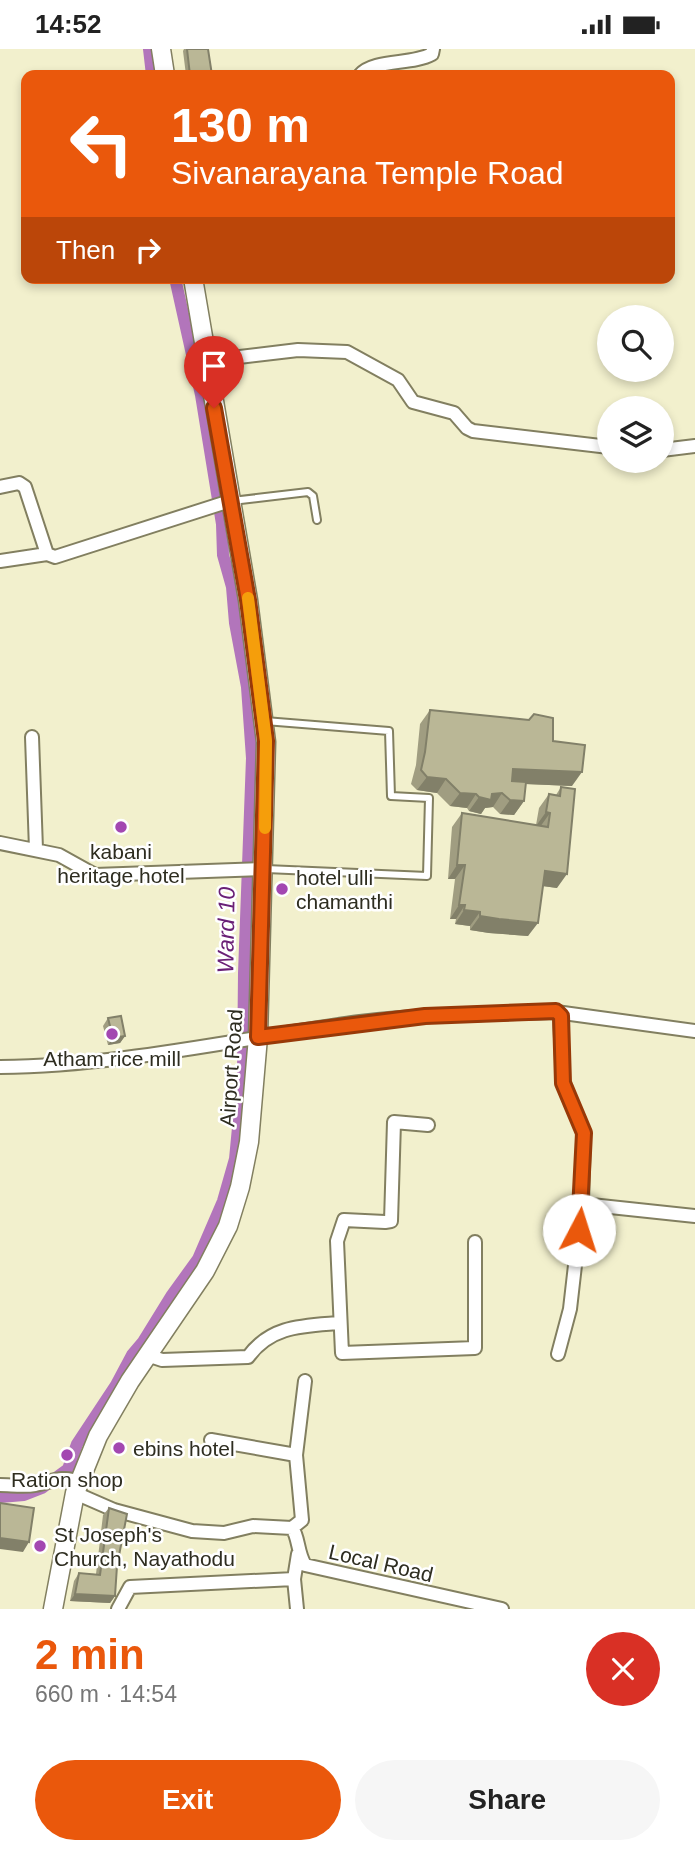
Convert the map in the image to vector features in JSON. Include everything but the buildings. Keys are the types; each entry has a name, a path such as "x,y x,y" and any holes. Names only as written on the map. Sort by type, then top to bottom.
{"main road":[{"path":"160,49 164,70"},
{"name":"Airport Road","path":"53,1609 72,1484 147,1355 205,1271 228,1226 240,1187 249,1142 262,869 266,755 264,721 248,600 221,504 206,361 194,284"}],"street":[{"path":"365,70 423,59 432,54 433,49"},
{"path":"206,361 298,350 347,352 398,380 413,402 454,412 467,428 473,431 597,446"},
{"path":"674,449 695,446"},
{"path":"0,487 19,483 25,487 47,554"},
{"path":"0,561 47,554 55,557 221,504"},
{"path":"32,737 36,849"},
{"path":"0,843 59,855 95,875 262,869"},
{"path":"556,1011 561,1016 563,1083 584,1133 582,1204 569,1309 558,1354"},
{"path":"0,1067 126,1058 255,1037 425,1016 556,1011 695,1031"},
{"path":"428,1125 394,1122 391,1221 385,1223 344,1220 337,1241 342,1353 475,1348 475,1242"},
{"path":"582,1204 695,1216"},
{"path":"147,1355 162,1360 248,1357 258,1344 286,1328 340,1323"},
{"path":"0,1485 33,1486 46,1482 72,1484 114,1510 192,1531 223,1532 253,1526 292,1528 302,1520 296,1455 305,1381"},
{"path":"211,1440 296,1455"},
{"name":"Local Road","path":"292,1528 298,1554 305,1565 459,1604 502,1609"},
{"path":"297,1609 294,1579 298,1554"},
{"path":"118,1609 130,1587 294,1579"}],"lane":[{"path":"221,504 307,492 313,496 317,520"},
{"path":"262,869 427,876 429,799 391,796 389,731 264,721"}],"waterway":[{"name":"Ward 10","path":"149,49 151,70"},
{"name":"Ward 10","path":"0,1497 24,1495 42,1488 68,1469 77,1444 116,1385 132,1355 198,1259 223,1201 235,1159 243,1075 252,758 247,687 235,623 232,587 223,555 222,524 201,395 176,284"}],"slow traffic":[{"path":"248,598 266,741 265,828"}],"place":[{"name":"kabani heritage hotel","path":"121,827"},
{"name":"hotel ulli chamanthi","path":"282,889"},
{"name":"Atham rice mill","path":"112,1034"},
{"name":"ebins hotel","path":"119,1448"},
{"name":"Ration shop","path":"67,1455"},
{"name":"St Joseph's Church, Nayathodu","path":"40,1546"}],"route":[{"path":"214,408 248,600 266,741 258,1037 425,1016 556,1011 561,1016 563,1083 584,1133 579,1230"}]}
